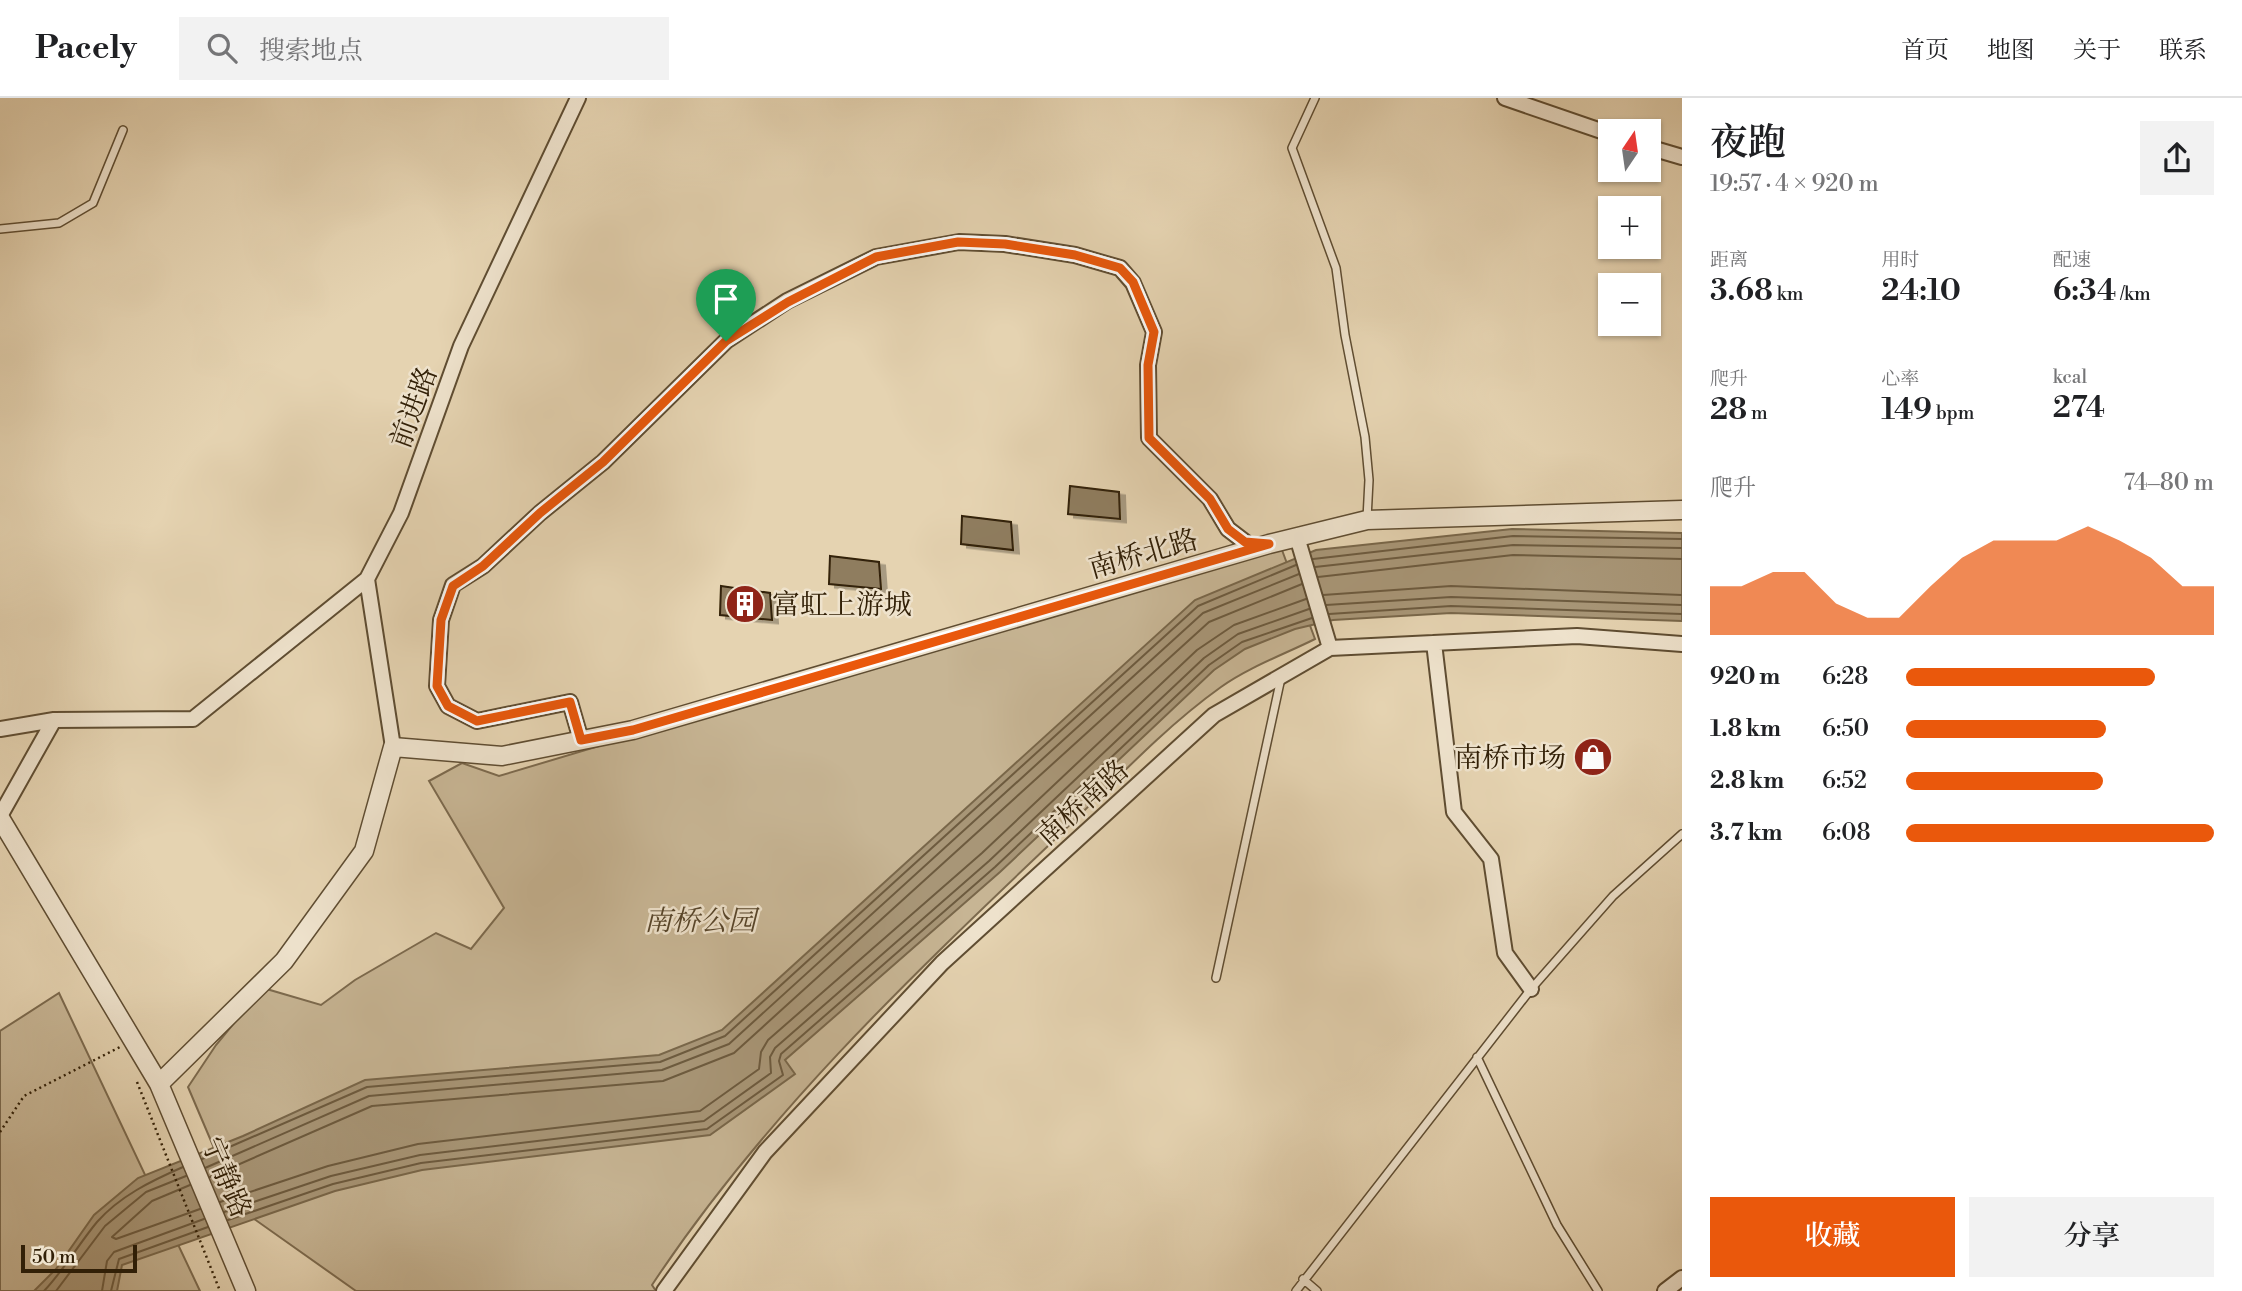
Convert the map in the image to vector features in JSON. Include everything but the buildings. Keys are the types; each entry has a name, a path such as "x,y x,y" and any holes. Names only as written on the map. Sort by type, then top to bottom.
{"street":[{"name":"前进路","path":"367,579 401,513 461,346 578,98"},
{"path":"1505,98 1598,130"},
{"path":"1661,151 1682,157"},
{"path":"581,740 570,702 477,721 448,706 437,686 441,620 453,586 483,566 540,513 603,462 726,341 788,302 876,257 958,242 1075,255 1120,268 1133,282 1154,332 1148,365 1149,438 1210,499 1228,529 1245,542"},
{"name":"南桥北路","path":"393,747 502,756 633,730 1269,544 1367,520 1682,510"},
{"path":"1297,537 1330,648"},
{"path":"0,729 54,720 193,719 367,579"},
{"path":"159,1084 284,961 364,851 393,747 367,579"},
{"name":"南桥南路","path":"663,1290 765,1152 942,963 1214,715 1330,648 1577,636 1682,644"},
{"path":"1434,643 1454,812 1491,859 1505,953 1531,989"},
{"path":"0,817 54,720"},
{"name":"宁静路","path":"0,817 159,1084 246,1291"},
{"path":"1665,1291 1682,1278"}],"lane":[{"path":"1315,98 1292,148 1336,268 1345,335 1365,437 1369,480 1367,520"},
{"path":"0,229 60,223 93,203 123,130"},
{"path":"1245,542 1269,544"},
{"path":"1216,978 1282,674"},
{"path":"1296,1291 1531,989 1613,896 1682,834"},
{"path":"1477,1057 1557,1225 1598,1291"},
{"path":"1303,1279 1317,1291"}],"path":[{"path":"0,1132 24,1096 123,1046"},
{"path":"133,1072 220,1291"}],"green space":[{"name":"南桥公园","path":"1279,542 1315,639 1243,673 1175,723 889,1000 788,1109 740,1166 694,1224 652,1285 656,1291 356,1291 240,1209 188,1087 216,1045 263,988 321,1005 355,980 436,933 471,949 504,908 429,781 462,763 499,776"},
{"path":"59,993 200,1291 0,1291 0,1031"}],"water":[{"path":"1512,529 1682,533 1682,621 1451,613 1333,620 1295,629 1245,649 1214,670 1000,872 785,1060 795,1074 710,1135 422,1170 335,1191 122,1265 117,1291 34,1291 56,1269 94,1215 138,1178 243,1136 365,1080 659,1055 722,1030 1195,600 1316,550"}],"place":[{"name":"富虹上游城","path":"745,604"},
{"name":"南桥市场","path":"1593,757"}],"route":[{"path":"958,242 1005,244 1075,255 1120,268 1133,282 1154,332 1148,365 1149,438 1186,478 1210,499 1228,529 1245,542 1269,544 633,730 581,740 570,702 477,721 448,706 437,686 441,620 453,586 483,566 540,513 603,462 726,341 788,302 876,257 958,242"}]}
